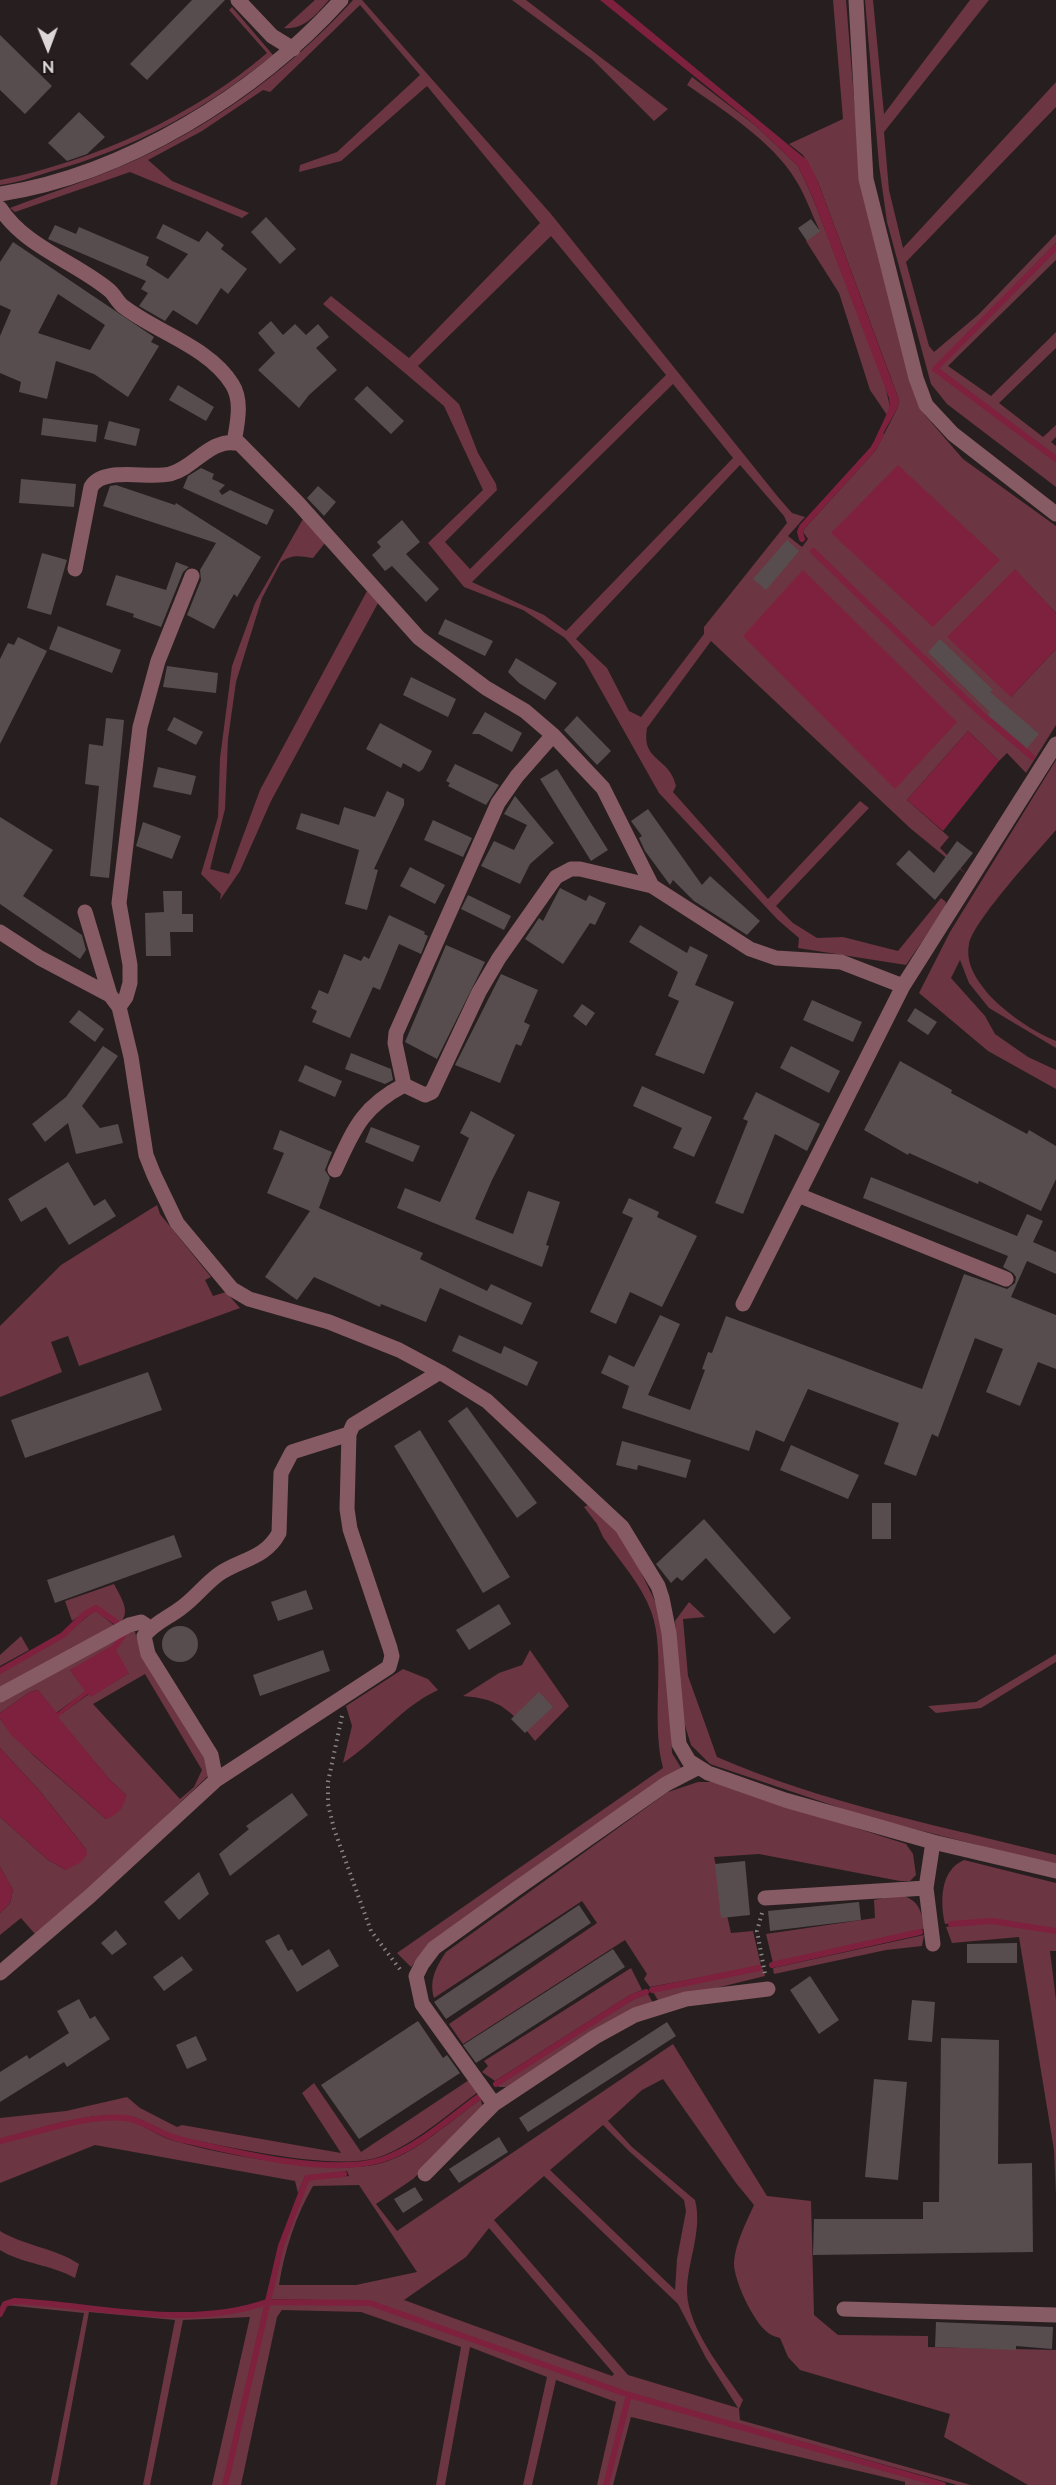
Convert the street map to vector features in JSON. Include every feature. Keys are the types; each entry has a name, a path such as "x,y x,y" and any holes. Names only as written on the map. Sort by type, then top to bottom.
{"street":[{"path":"238,0 272,36 293,49"},
{"path":"0,194 77,173 141,149 228,100 293,49 341,0"},
{"path":"856,0 866,179 915,378 926,405 953,434 1056,514"},
{"path":"0,208 8,220 32,240 111,291 122,306 213,363 232,384 238,400 234,442"},
{"path":"75,569 91,487 96,479 104,475 172,474 211,448 228,441 239,443 298,503 419,638 486,688 525,711 553,735 603,788 652,886"},
{"path":"0,932 115,1001 126,997 130,983 130,965 119,903 140,727 158,662 192,576"},
{"path":"404,1085 395,1043 396,1033 498,802 517,776 553,735"},
{"path":"743,1304 903,986 1056,744"},
{"path":"404,1085 425,1095 432,1092 479,992 499,958 562,872 571,868 652,886 750,949 776,958 841,962 903,986"},
{"path":"85,912 131,1057 146,1155 177,1223 224,1280 249,1299 329,1322 399,1350 487,1401 622,1527 636,1547 662,1598 669,1633 679,1744 689,1761 697,1768 785,1800 933,1842 1056,1871"},
{"path":"335,1170 358,1121 384,1095 404,1085"},
{"path":"798,1195 1006,1279"},
{"path":"0,1973 90,1896 216,1780 389,1668 393,1656 350,1529 347,1509 349,1434 353,1425 440,1372"},
{"path":"216,1780 211,1755 148,1654 144,1636 150,1628 180,1609 220,1573 256,1557 274,1542 279,1533 281,1473 292,1452 349,1434"},
{"path":"0,1695 129,1625 141,1622 150,1628"},
{"path":"494,2103 422,2004 417,1976 422,1964 434,1948 666,1784 697,1768"},
{"path":"933,1842 926,1888 933,1944"},
{"path":"765,1898 926,1888"},
{"path":"425,2174 494,2103 595,2037 635,2015 686,1999 768,1989"},
{"path":"844,2309 1056,2315"}],"path":[{"path":"343,1698 341,1724 328,1782 328,1804 334,1830 371,1931 404,1974 417,1976"},
{"path":"765,1898 757,1931 768,1989"}],"shaded area":[{"path":"315,0 329,0 315,16 304,24 284,28"},
{"path":"353,0 362,0 551,214 778,497 792,513 805,517 788,536 802,547 808,539 803,532 805,528 876,450 898,407 899,400 818,182 803,155 789,144 843,119 833,0 846,0 857,136 924,414 963,459 1056,526 1056,613 1014,569 1011,697 1056,649 1056,725 1026,773 1007,753 999,761 968,731 907,800 949,837 940,848 966,874 910,828 711,641 647,728 646,739 652,753 672,776 676,786 673,792 768,899 860,801 869,808 776,906 793,923 817,938 843,937 898,951 941,898 946,902 945,908 906,965 798,948 799,938 778,920 659,793 584,660 565,638 523,610 464,587 428,543 483,490 444,406 323,304 331,296 409,358 540,223 427,86 341,161 299,172 300,165 337,152 420,75 360,5 270,92 263,90 202,131 148,160 172,181 249,213 242,218 130,172 15,212 10,208 126,164 200,126 281,69","holes":["551,236 666,375 470,569 445,542 497,490 496,484 478,453 459,404 418,366","673,384 733,458 566,631 544,615 472,582","740,465 784,516 787,523 704,627 704,634 641,717 629,711 607,668 576,639","815,550 980,711 1032,756 1031,758 978,713 813,552"]},
{"path":"512,0 526,0 668,109 654,121 592,59"},
{"path":"600,0 613,0 808,161 818,182 899,400 898,407 879,441 875,439 890,407 889,398 812,196 798,166 756,126"},
{"path":"865,0 873,0 884,114 970,0 989,0 884,132 889,190 903,248 1056,82 1056,107 906,262 929,346 934,352 979,314 1056,234 1056,243 933,369 1056,461 1056,487 947,404 931,384 887,222 879,165"},
{"path":"232,7 273,55 221,94 167,126 80,162 25,180 0,185 0,180 71,161 141,133 208,97 238,76 267,53 229,10"},
{"path":"692,77 756,126 798,166 812,196 885,385 890,407 887,415 870,390 839,293 806,241 819,229 799,185 774,152 760,139 687,85"},
{"path":"1056,250 1056,260 948,366 991,396 1056,332 1056,348 999,403 1043,437 1056,425 1056,437 1051,442 1056,446 1056,457 937,369"},
{"path":"898,465 1000,560 933,627 831,533"},
{"path":"303,519 325,543 313,558 300,556 281,562 262,598 236,682 228,739 225,809 210,869 229,874 260,790 367,591 378,603 271,801 240,871 220,900 221,894 201,874 218,817 220,758 232,666 255,603"},
{"path":"1015,569 1056,613 1056,649 1011,697 947,637"},
{"path":"803,570 957,722 895,789 743,636"},
{"path":"968,731 999,761 943,831 907,800"},
{"path":"1056,760 1056,830 982,919 973,933 968,952 974,973 991,997 1021,1022 1056,1041 1056,1048 989,1008 969,983 960,960 951,978 985,1016 995,1034 1028,1057 1056,1070 1056,1089 988,1051 919,993 950,932"},
{"path":"157,1205 160,1214 211,1277 205,1280 213,1296 226,1292 240,1308 79,1366 68,1336 51,1342 62,1372 0,1397 0,1326 61,1265"},
{"path":"588,1505 618,1532 630,1550 657,1605 666,1632 672,1753 683,1771 422,1953 411,1967 397,1953 663,1768 659,1749 656,1628 647,1601 584,1507"},
{"path":"114,1584 125,1610 125,1615 119,1624 96,1605 72,1621 65,1601"},
{"path":"689,1602 705,1617 683,1619 688,1676 717,1757 758,1774 842,1801 1056,1855 1056,1865 864,1816 710,1764 691,1745 683,1719 675,1621"},
{"path":"95,1610 115,1626 0,1688 0,1672 64,1636"},
{"path":"132,1629 142,1656 202,1748 208,1776 84,1894 35,1934 21,1918 0,1935 0,1913 10,1903 13,1890 0,1867 0,1817 48,1860 66,1870 86,1849 39,1790 0,1748 0,1719 33,1755 106,1819 121,1808 126,1795 110,1780 57,1717 89,1694 91,1696 129,1673 70,1670 86,1691 56,1713 38,1690 30,1692 0,1713 0,1700","holes":["145,1674 202,1770 194,1787 180,1799 93,1704"]},
{"path":"21,1636 29,1650 0,1666 0,1655"},
{"path":"113,1645 129,1673 91,1697 88,1694 58,1717 110,1780 126,1795 120,1810 106,1819 12,1736 0,1719 0,1713 30,1692 38,1690 57,1713 85,1691 70,1670"},
{"path":"530,1650 569,1706 535,1741 505,1708 487,1700 463,1696 499,1673 522,1665"},
{"path":"1056,1654 1056,1662 981,1708 936,1713 928,1706 976,1702"},
{"path":"403,1669 428,1679 438,1690 412,1705 343,1763 352,1726 346,1706"},
{"path":"0,1748 39,1790 86,1849 87,1855 81,1862 66,1870 48,1860 0,1817"},
{"path":"698,1782 712,1782 906,1844 913,1854 916,1875 910,1881 900,1881 759,1854 714,1857 731,1933 753,1931 761,1966 650,1987 644,1979 647,1974 625,1940 463,2044 449,2024 597,1923 582,1901 434,1998 432,1985 434,1974 446,1952 668,1792"},
{"path":"964,1860 1056,1883 1056,1930 987,1921 945,1924 942,1897 946,1879 950,1871"},
{"path":"0,1867 13,1890 10,1903 0,1913"},
{"path":"898,1895 910,1899 918,1906 924,1929 773,1963 766,1934 875,1918 874,1900"},
{"path":"993,1922 1056,1933 1056,1951 1050,1951 1056,2000 1056,2195 1054,2150 1019,1937 952,1943 946,1927 965,1923"},
{"path":"924,1935 922,1946 886,1950 774,1974 773,1968"},
{"path":"631,1968 642,1990 630,1995 495,2081 482,2072 488,2066 484,2061"},
{"path":"763,1969 765,1976 659,2002 653,1992"},
{"path":"648,1994 653,2003 506,2087 496,2085 634,1999"},
{"path":"673,2044 767,2196 811,2201 814,2315 838,2335 928,2336 928,2347 1056,2350 1056,2485 1028,2485 944,2437 950,2414 800,2370 788,2357 780,2338 768,2333 756,2319 737,2279 734,2262 737,2247 754,2205 663,2079 642,2090 608,2121 632,2147 695,2200 697,2223 688,2280 689,2306 693,2320 708,2349 743,2400 739,2409 740,2420 971,2485 957,2485 628,2393 371,2301 270,2299 283,2246 307,2180 349,2176 347,2171 305,2176 298,2193 295,2181 95,2145 0,2183 0,2143 79,2123 111,2119 137,2123 159,2135 192,2146 246,2157 307,2166 362,2167 382,2163 408,2151 481,2099 483,2111 413,2179 376,2204 397,2231","holes":["603,2125 684,2200 686,2211 677,2259 675,2290 550,2170","544,2176 678,2304 706,2358 738,2408 628,2375 494,2220","359,2185 417,2272 356,2285 279,2285 292,2234 313,2186","489,2228 614,2374 612,2376 404,2300 466,2257"]},
{"path":"469,2080 478,2092 444,2118 395,2150 382,2156 363,2160 311,2160 252,2151 178,2137 136,2118 122,2115 87,2117 0,2139 0,2118 66,2111 127,2097 140,2108 177,2127 182,2125 341,2153 302,2093 314,2083 361,2152"},
{"path":"0,2231 60,2254 79,2264 75,2278 0,2250"},
{"path":"14,2301 174,2316 237,2311 265,2303 224,2485 212,2485 250,2317 183,2320 150,2485 143,2485 175,2320 89,2312 57,2485 50,2485 84,2313 5,2305"},
{"path":"268,2303 370,2304 628,2396 606,2485 597,2485 616,2402 556,2380 532,2485 523,2485 547,2377 470,2347 445,2485 436,2485 461,2347 361,2312 282,2310 277,2317 241,2485 226,2485"},
{"path":"630,2396 940,2485 905,2485 905,2482 631,2417 613,2485 607,2485"}],"building":[{"path":"192,0 225,0 147,80 130,64"},
{"path":"0,35 52,86 25,114 0,90"},
{"path":"79,112 105,137 87,154 67,161 48,143"},
{"path":"266,217 296,249 280,264 251,232"},
{"path":"811,219 820,231 807,241 798,228"},
{"path":"163,224 199,242 207,231 224,245 221,249 247,269 228,294 221,288 197,325 173,310 165,321 139,306 148,293 141,289 146,281 48,239 55,225 76,234 79,227 149,257 146,265 168,279 188,254 156,238"},
{"path":"13,242 154,337 151,342 159,346 128,397 94,374 56,361 47,399 19,392 21,382 0,373 0,336 11,310 0,305 0,262","holes":["58,294 105,325 90,350 38,333"]},
{"path":"271,321 283,335 295,324 306,335 318,324 329,337 316,348 337,370 309,395 299,408 258,370 275,353 258,333"},
{"path":"178,385 214,407 206,421 169,400"},
{"path":"367,386 404,421 391,434 354,399"},
{"path":"43,418 98,425 96,442 41,435"},
{"path":"109,421 140,429 136,446 104,439"},
{"path":"201,468 214,474 212,479 225,485 219,491 222,495 230,490 274,510 267,525 183,488 188,476"},
{"path":"21,479 76,484 74,507 19,503"},
{"path":"116,485 175,505 176,503 261,557 237,597 234,594 214,629 187,615 201,580 200,570 216,543 103,506 110,486"},
{"path":"318,486 336,502 324,516 307,498"},
{"path":"402,520 420,542 406,554 439,589 426,602 392,566 385,571 372,555 381,547 377,542"},
{"path":"787,540 799,551 766,590 753,579"},
{"path":"42,553 67,560 51,615 27,608"},
{"path":"176,562 189,567 183,572 161,627 133,617 134,614 106,605 116,575 166,590"},
{"path":"445,619 493,641 485,656 438,634"},
{"path":"58,626 121,650 112,673 49,649"},
{"path":"18,637 47,651 0,744 0,659 8,643 14,645"},
{"path":"940,639 993,690 990,692 1039,734 1027,748 988,715 990,712 928,652"},
{"path":"516,658 557,683 545,700 519,683 508,672"},
{"path":"167,666 218,673 216,693 163,687"},
{"path":"411,677 456,699 448,717 403,695"},
{"path":"485,712 522,733 512,752 479,734 472,734"},
{"path":"577,716 611,751 597,765 564,730"},
{"path":"174,717 203,732 196,745 167,730"},
{"path":"106,718 124,720 109,878 90,876 99,786 85,784 89,744 103,746"},
{"path":"380,723 432,751 423,769 419,772 403,763 401,768 366,749"},
{"path":"455,764 499,785 486,805 448,786 450,783 446,781"},
{"path":"158,767 196,776 191,795 153,787"},
{"path":"557,769 608,850 591,861 540,779"},
{"path":"387,791 404,799 404,805 374,869 378,870 367,910 345,904 359,850 296,829 301,813 339,825 344,807 375,817"},
{"path":"515,796 554,843 530,864 520,884 481,866 494,841 514,850 527,825 504,814"},
{"path":"648,809 702,885 710,876 760,921 747,935 694,901 673,880 670,885 645,851 639,838 642,836 631,821"},
{"path":"0,817 53,850 23,896 82,935 86,950 80,959 0,904"},
{"path":"433,820 472,838 463,857 424,840"},
{"path":"143,822 181,836 172,859 136,846"},
{"path":"957,841 973,853 935,900 896,864 909,850 934,873"},
{"path":"410,867 445,885 435,904 400,886"},
{"path":"560,888 586,901 589,895 606,903 595,925 590,923 563,964 525,939 539,918 543,921"},
{"path":"163,891 182,891 182,914 193,914 193,932 170,932 171,956 146,956 145,913 164,912"},
{"path":"468,895 511,916 504,930 461,909"},
{"path":"389,915 425,932 424,934 428,936 421,954 399,944 380,990 373,987 350,1038 312,1022 317,1011 311,1008 319,990 328,994 344,954 361,961 364,956 369,959"},
{"path":"640,925 687,953 690,946 708,955 695,985 734,1002 704,1074 655,1055 679,1001 668,996 678,972 629,942"},
{"path":"446,945 485,962 437,1059 405,1042"},
{"path":"501,974 538,990 524,1022 530,1025 521,1046 516,1044 500,1083 455,1065"},
{"path":"812,1000 862,1022 853,1042 803,1020"},
{"path":"582,1004 595,1013 586,1026 573,1016"},
{"path":"915,1008 937,1022 928,1035 907,1021"},
{"path":"79,1010 104,1029 95,1042 69,1022"},
{"path":"103,1046 118,1056 82,1106 100,1128 118,1124 123,1143 76,1154 68,1123 45,1142 32,1124 66,1097"},
{"path":"791,1046 840,1071 829,1093 780,1068"},
{"path":"351,1053 391,1069 393,1080 385,1084 345,1069"},
{"path":"900,1061 952,1090 951,1093 1027,1134 1029,1130 1056,1146 1056,1179 1041,1211 979,1181 978,1184 909,1153 908,1155 864,1130"},
{"path":"305,1065 342,1081 335,1097 298,1081"},
{"path":"642,1086 712,1117 694,1157 673,1148 682,1128 633,1106"},
{"path":"756,1092 820,1124 807,1151 775,1134 743,1214 715,1203 748,1121 743,1119"},
{"path":"471,1111 515,1135 475,1219 513,1234 528,1191 560,1202 546,1245 549,1246 542,1267 397,1208 405,1188 440,1202 469,1138 460,1133"},
{"path":"371,1127 420,1146 413,1162 365,1142"},
{"path":"280,1130 332,1152 325,1170 330,1178 319,1208 423,1253 420,1259 487,1291 491,1284 532,1303 522,1325 440,1288 426,1322 381,1304 380,1307 314,1277 297,1300 265,1277 310,1211 267,1193 284,1153 273,1149"},
{"path":"68,1162 94,1206 105,1199 116,1216 69,1245 46,1207 21,1222 8,1199"},
{"path":"871,1177 1017,1236 1027,1214 1043,1221 1033,1242 1056,1252 1056,1274 1027,1261 1011,1297 1056,1315 1056,1369 1038,1362 1020,1406 986,1392 1003,1349 975,1338 938,1437 932,1434 916,1476 884,1464 899,1423 808,1389 784,1442 756,1430 749,1451 622,1408 629,1386 601,1373 609,1355 634,1367 660,1315 680,1324 648,1395 690,1410 705,1370 702,1369 708,1352 712,1353 726,1316 922,1389 964,1274 1007,1289 1015,1283 1016,1277 1003,1267 1008,1256 863,1198"},
{"path":"629,1198 659,1212 657,1217 697,1236 662,1307 630,1292 616,1324 590,1312 633,1218 622,1213"},
{"path":"459,1335 501,1354 504,1346 538,1362 527,1386 452,1351"},
{"path":"148,1372 162,1410 25,1458 11,1420"},
{"path":"467,1407 537,1503 517,1518 448,1421"},
{"path":"420,1430 510,1577 483,1593 394,1446"},
{"path":"622,1441 691,1460 686,1478 638,1465 637,1470 616,1465"},
{"path":"791,1445 859,1475 848,1499 780,1470"},
{"path":"872,1503 891,1503 891,1539 872,1539"},
{"path":"704,1519 791,1618 774,1634 706,1558 682,1581 677,1577 671,1583 656,1564"},
{"path":"174,1535 182,1557 55,1603 47,1580"},
{"path":"306,1590 313,1609 278,1621 271,1602"},
{"path":"499,1604 511,1624 469,1650 456,1630"},
{"path":"180,1626 193,1631 198,1644 193,1657 180,1662 167,1657 162,1644 167,1631"},
{"path":"323,1650 330,1671 260,1696 253,1675"},
{"path":"539,1692 553,1707 525,1733 511,1719"},
{"path":"292,1793 308,1815 230,1876 219,1854 249,1829 246,1826"},
{"path":"745,1861 750,1915 721,1918 715,1864"},
{"path":"199,1872 209,1894 179,1920 164,1902"},
{"path":"859,1902 861,1920 770,1931 768,1911"},
{"path":"579,1905 591,1923 446,2019 434,2002"},
{"path":"116,1930 127,1944 112,1955 101,1943"},
{"path":"279,1934 288,1951 292,1949 302,1966 329,1949 339,1966 297,1992 265,1941"},
{"path":"1017,1943 1017,1963 967,1963 967,1944"},
{"path":"613,1949 625,1967 476,2063 463,2045"},
{"path":"182,1956 193,1970 164,1991 153,1977"},
{"path":"810,1976 839,2020 819,2034 790,1990"},
{"path":"79,1999 90,2019 95,2016 110,2039 67,2067 64,2062 0,2102 0,2072 27,2055 29,2059 69,2033 57,2011"},
{"path":"912,2000 935,2002 932,2042 908,2040"},
{"path":"418,2021 443,2058 447,2055 460,2073 359,2139 321,2085"},
{"path":"667,2022 676,2036 528,2132 519,2118"},
{"path":"196,2036 207,2060 187,2069 176,2045"},
{"path":"941,2038 999,2040 998,2164 1032,2163 1033,2252 813,2255 814,2219 923,2219 923,2202 939,2202"},
{"path":"874,2079 907,2082 898,2180 865,2177"},
{"path":"499,2137 508,2152 459,2183 449,2169"},
{"path":"415,2187 423,2200 403,2213 394,2199"},
{"path":"936,2322 1053,2327 1052,2349 1016,2346 1016,2350 935,2347"}],"waterway":[{"path":"1056,247 935,369 1056,459"},
{"path":"802,539 800,532 802,527 873,449 881,435"},
{"path":"813,551 979,712 1032,757"},
{"path":"0,1671 63,1635 85,1614 96,1608 116,1622"},
{"path":"115,1647 124,1634"},
{"path":"951,1924 992,1921 1056,1931"},
{"path":"772,1965 920,1932"},
{"path":"652,1990 759,1968"},
{"path":"496,2084 632,1997 646,1992"},
{"path":"0,2141 79,2121 125,2118 172,2137 253,2156 308,2164 359,2164 381,2160 408,2148 480,2096"},
{"path":"225,2485 281,2246 307,2178 344,2174"},
{"path":"0,2314 5,2304 14,2301 141,2314 173,2315 237,2310 267,2302 370,2303 629,2395 943,2485"},
{"path":"606,2485 629,2395"}]}
